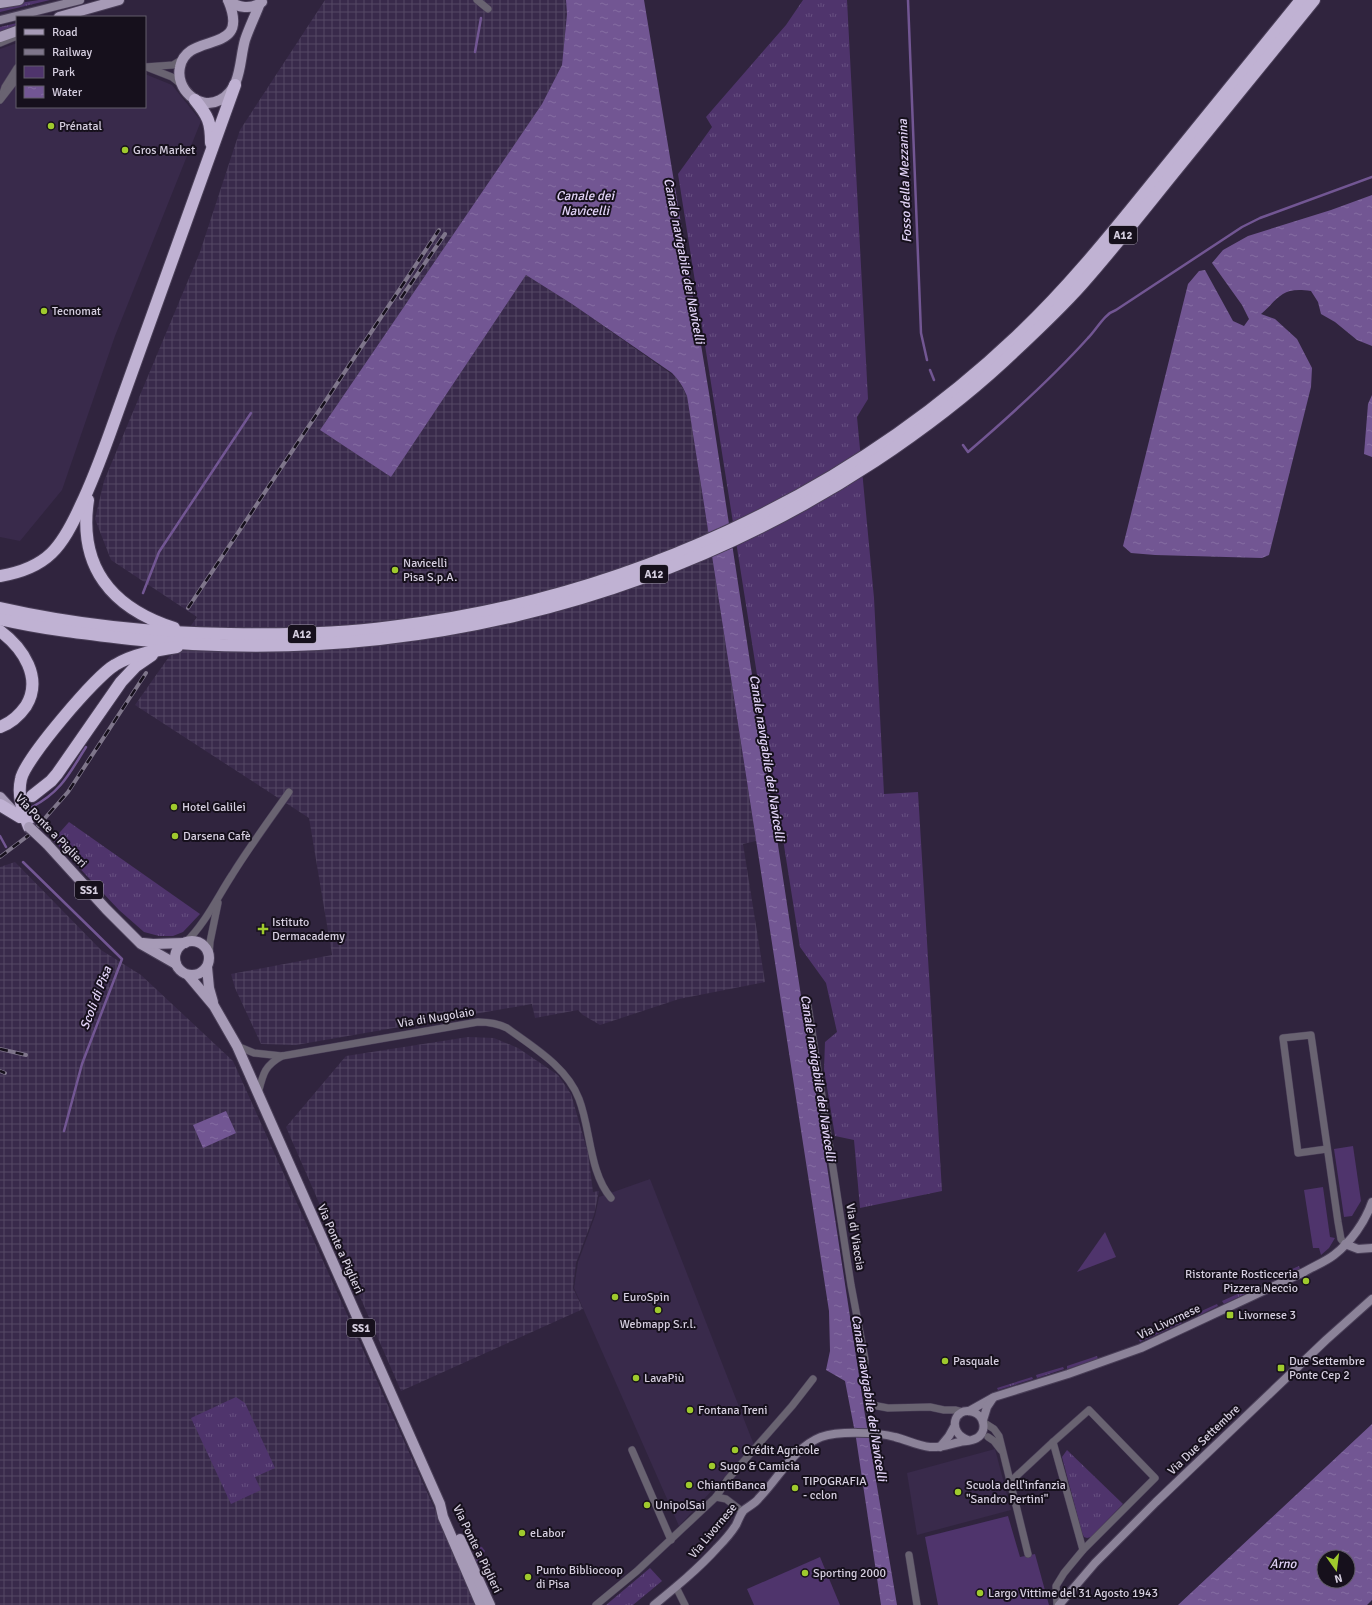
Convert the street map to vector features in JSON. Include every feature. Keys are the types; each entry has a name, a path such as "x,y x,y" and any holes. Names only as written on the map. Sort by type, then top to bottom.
{"highway":[{"name":"A12","path":"0,619 58,631 281,645 358,641 456,628 519,616 572,602 671,568 749,533 826,491 900,437 1019,334 1093,257 1301,0"},
{"name":"A12","path":"900,437 939,416 985,379 1054,314 1080,287 1314,0"},
{"path":"0,576 27,569 45,559 54,552 67,534 90,485 235,85"},
{"path":"195,100 205,112 211,124 210,154"},
{"path":"90,485 86,518 87,544 92,560 104,581 118,598 140,614 194,639"},
{"name":"A12","path":"0,608 24,614 194,639"},
{"path":"0,631 14,642 26,659 31,673 32,687 28,703 19,715 12,721 0,727"},
{"path":"29,827 22,807 20,791 21,778 28,763 100,676 116,664 126,660 194,639"},
{"path":"32,796 51,781 57,774 121,682 136,666 158,651"},
{"path":"0,805 20,818"}],"main road":[{"path":"0,3 19,0"},
{"path":"63,16 119,0"},
{"path":"228,0 235,5 244,7 254,6 263,2"},
{"path":"228,0 233,16 229,33 218,42 203,45 191,50 184,57 179,71 182,86 189,95 195,100 206,103 220,100 231,91 235,85 241,67 245,41 263,2"},
{"path":"0,37 16,31"},
{"name":"Via Ponte a Piglieri","path":"0,797 46,843 133,936 144,946 176,964"},
{"name":"Via Ponte a Piglieri","path":"133,936 141,942 153,944 185,942"},
{"name":"SS1","path":"185,942 193,941 201,943 209,956 207,967"},
{"path":"176,964 176,952 185,942"},
{"name":"SS1","path":"176,964 181,971 188,975"},
{"path":"188,975 200,973 207,967"},
{"name":"Via Ponte a Piglieri","path":"207,967 209,988 214,1006"},
{"name":"Via Ponte a Piglieri","path":"188,975 214,1006 237,1046 257,1095 440,1504 456,1532 490,1605"},
{"name":"Via Ponte a Piglieri","path":"440,1504 443,1518 481,1605"}],"street":[{"path":"0,20 80,0"},
{"path":"478,0 488,9"},
{"path":"0,43 16,36"},
{"path":"146,67 173,65 184,57"},
{"path":"146,67 172,77 182,86"},
{"path":"1,98 5,87 16,70"},
{"path":"1,98 16,79"},
{"path":"185,942 193,934 221,894 231,875 289,792"},
{"path":"209,956 215,912 221,894"},
{"name":"Via di Viaccia","path":"807,999 851,1286 865,1359 864,1372 868,1401 872,1405 888,1408 930,1406 944,1410 966,1412"},
{"name":"Via di Nugolaio","path":"237,1046 254,1053 282,1056 478,1022 500,1024 553,1064 564,1075 574,1090 579,1098 598,1174 604,1188 611,1198"},
{"path":"1327,1149 1298,1153 1283,1038 1312,1035 1341,1239 1346,1244 1358,1249 1372,1248"},
{"name":"Via di Nugolaio","path":"257,1095 264,1071 268,1064 282,1056"},
{"name":"Via Livornese","path":"966,1412 993,1398 1075,1372 1141,1348 1304,1272 1332,1256 1346,1244 1360,1226 1372,1202"},
{"name":"Via Due Settembre","path":"1058,1605 1096,1563 1156,1502 1326,1340 1372,1299"},
{"path":"596,1605 637,1571 716,1497 728,1479 814,1379"},
{"path":"977,1438 983,1431 983,1421 987,1407 993,1398"},
{"path":"944,1410 960,1436 968,1440 988,1437 996,1432"},
{"name":"Via Due Settembre","path":"1010,1482 1089,1410 1155,1478 1083,1550 1064,1573 1056,1586 1058,1605"},
{"path":"940,1447 949,1436 957,1417 966,1412 979,1415 983,1421 996,1432 1001,1442 1028,1554"},
{"name":"Via Livornese","path":"654,1605 697,1569 718,1548 731,1532 743,1512 760,1498 795,1454 805,1446 823,1436 839,1434 884,1435 924,1446 940,1447 968,1440"},
{"path":"988,1437 997,1444 1003,1454"},
{"path":"1053,1442 1083,1550"},
{"path":"632,1450 671,1540"},
{"path":"716,1497 726,1499 743,1512"},
{"path":"909,1555 917,1605"},
{"path":"676,1587 685,1605"}],"shaded area":[{"path":"325,0 566,0 567,14 562,65 542,104 320,430 391,477 526,275 572,304 677,378 687,396 756,841 743,844 765,982 679,999 600,1025 583,1015 578,1010 535,1018 532,1004 296,1045 261,1044 235,988 231,974 332,955 309,818 135,705 197,617 111,560 95,519 104,481 200,252 240,130"},
{"path":"16,43 16,108 146,108 146,74 172,85 201,121 115,336 62,490 20,541 0,537 0,49"},
{"path":"15,862 101,950 141,975 233,1061 436,1512 475,1605 0,1605 0,867"},
{"path":"468,1037 494,1038 518,1048 558,1075 571,1094 588,1153 593,1192 599,1191 594,1215 576,1263 573,1288 583,1309 401,1391 286,1127 346,1056"},
{"path":"650,1179 754,1445 679,1526 574,1288 578,1262 595,1216 599,1197"},
{"name":"Scuola dell'infanzia \"Sandro Pertini\"","path":"995,1449 1011,1510 917,1535 907,1473"}],"green space":[{"path":"39,0 50,0 0,12 0,6"},
{"path":"803,0 847,0 868,399 857,417 874,598 884,794 918,792 942,1191 860,1208 854,1140 835,1136 824,1069 825,1042 837,1032 826,983 800,947 678,174 712,127 706,117 786,25"},
{"path":"16,23 16,28 0,33 0,27"},
{"path":"69,822 200,914 183,932 173,936 159,936 144,932 119,910 53,840"},
{"path":"1353,1146 1361,1201 1352,1216 1344,1217 1334,1149"},
{"path":"1323,1187 1330,1237 1335,1238 1329,1248 1321,1255 1319,1248 1313,1248 1304,1190"},
{"path":"1105,1232 1116,1257 1077,1272"},
{"path":"1299,1266 1300,1269 1284,1276 1283,1273"},
{"path":"1244,1291 1245,1294 1224,1304 1222,1301"},
{"path":"1217,1304 1218,1306 1198,1316 1197,1313"},
{"path":"1181,1321 1182,1323 1140,1342 1139,1340"},
{"path":"1097,1356 1098,1359 1067,1369 1067,1366"},
{"path":"1063,1367 1064,1369 1037,1378 1036,1375"},
{"path":"1032,1377 1033,1379 998,1390 997,1388"},
{"path":"236,1397 245,1403 275,1468 255,1477 261,1490 231,1504 191,1418"},
{"path":"1067,1450 1123,1504 1091,1537 1084,1537 1082,1533 1062,1457"},
{"path":"1008,1516 1020,1557 1035,1554 1049,1605 938,1605 925,1537"},
{"path":"478,1546 482,1547 485,1551 478,1562 478,1568 475,1566 474,1550"},
{"name":"Sporting 2000","path":"820,1557 840,1605 754,1605 747,1589"},
{"path":"650,1568 662,1581 633,1605 606,1605"}],"water":[{"name":"Canale dei Navicelli","path":"566,0 644,0 709,393 865,1415 897,1605 881,1605 856,1438 845,1381 826,1370 830,1351 829,1311 687,396 679,381 672,373 572,304 526,275 391,477 320,430 542,104 562,65 567,14"},
{"path":"1372,195 1372,346 1357,340 1335,322 1321,314 1318,302 1311,291 1294,290 1283,294 1261,314 1275,319 1297,339 1312,368 1311,387 1269,555 1262,558 1131,553 1123,546 1188,284 1199,271 1205,270 1233,321 1244,326 1249,319 1242,305 1212,263 1223,250 1248,236 1331,210"},
{"path":"1372,395 1372,457 1364,454 1368,404"},
{"path":"226,1111 236,1133 203,1148 193,1125"},
{"name":"Arno","path":"1372,1424 1372,1600 1367,1605 1178,1605"}],"waterway":[{"name":"Fosso della Mezzanina","path":"908,0 921,333 927,360"},
{"path":"475,52 481,18"},
{"path":"963,445 968,452 999,425 1060,368 1104,318 1112,312 1242,227 1260,218 1372,177"},
{"path":"930,370 934,380"},
{"path":"143,593 159,552 251,413"},
{"path":"32,807 50,795 64,782 86,747"},
{"name":"Scoli di Pisa","path":"0,836 6,847"},
{"name":"Scoli di Pisa","path":"23,862 122,959 82,1064 64,1131"}],"railway":[{"path":"188,608 439,230"},
{"path":"401,298 445,234"},
{"path":"38,826 68,792 146,673"},
{"path":"0,857 29,835"},
{"path":"0,1049 26,1055"},
{"path":"0,1071 5,1073"}],"place":[{"name":"Prénatal","path":"51,126"},
{"name":"Gros Market","path":"125,150"},
{"name":"Tecnomat","path":"44,311"},
{"name":"Navicelli Pisa S.p.A.","path":"395,570"},
{"name":"Hotel Galilei","path":"174,807"},
{"name":"Darsena Cafè","path":"175,836"},
{"name":"Istituto Dermacademy","path":"263,929"},
{"name":"Ristorante Rosticceria Pizzera Neccio","path":"1306,1281"},
{"name":"EuroSpin","path":"615,1297"},
{"name":"Webmapp S.r.l.","path":"658,1310"},
{"name":"Livornese 3","path":"1230,1315"},
{"name":"Pasquale","path":"945,1361"},
{"name":"Due Settembre Ponte Cep 2","path":"1281,1368"},
{"name":"LavaPiù","path":"636,1378"},
{"name":"Fontana Treni","path":"690,1410"},
{"name":"Crédit Agricole","path":"735,1450"},
{"name":"Sugo & Camicia","path":"712,1466"},
{"name":"ChiantiBanca","path":"689,1485"},
{"name":"TIPOGRAFIA - cclon","path":"795,1488"},
{"name":"Scuola dell'infanzia \"Sandro Pertini\"","path":"958,1492"},
{"name":"UnipolSai","path":"647,1505"},
{"name":"eLabor","path":"522,1533"},
{"name":"Sporting 2000","path":"805,1573"},
{"name":"Punto Bibliocoop di Pisa","path":"528,1577"},
{"name":"Largo Vittime del 31 Agosto 1943","path":"980,1593"}],"water label":[{"name":"Canale navigabile dei Navicelli","path":"684,261"},
{"name":"Canale navigabile dei Navicelli","path":"767,758"},
{"name":"Canale navigabile dei Navicelli","path":"818,1078"},
{"name":"Canale navigabile dei Navicelli","path":"869,1398"}]}
